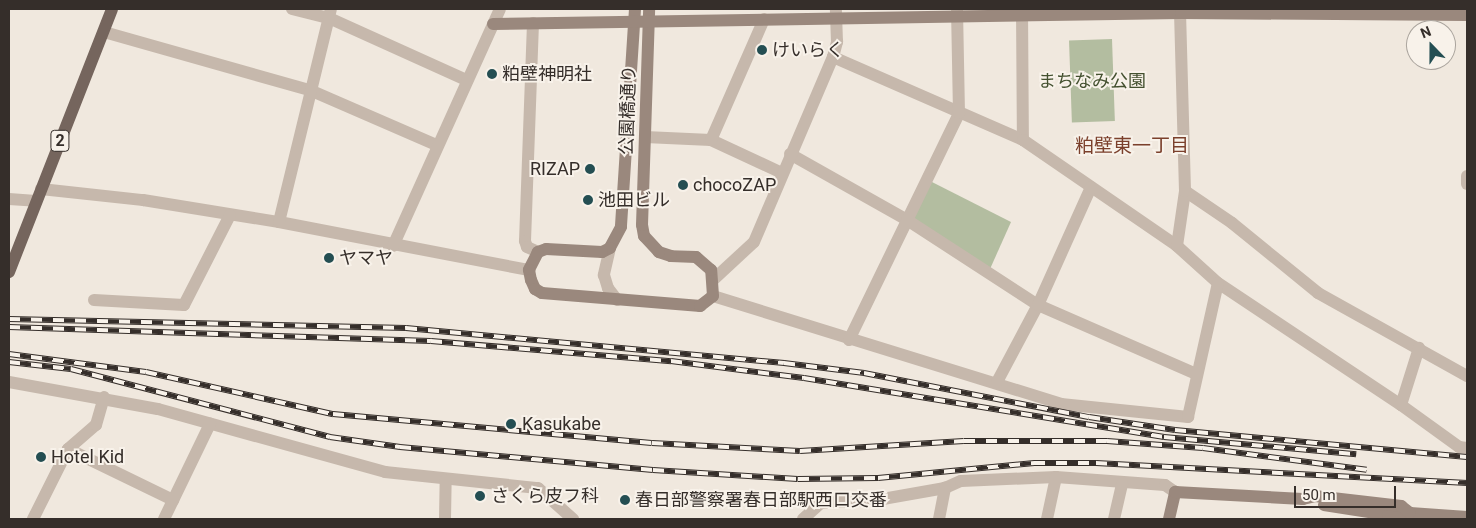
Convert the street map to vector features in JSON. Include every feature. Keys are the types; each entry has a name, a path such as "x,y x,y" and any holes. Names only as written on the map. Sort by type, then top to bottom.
{"main road":[{"name":"2","path":"9,272 112,9"}],"street":[{"path":"292,9 330,13 466,80"},
{"path":"393,246 436,144 500,9"},
{"path":"1177,246 1185,191 1180,11"},
{"path":"493,24 532,23 635,14 764,19 836,13 957,12 1409,12 1467,15"},
{"path":"849,340 959,113 957,12"},
{"path":"1022,12 1023,140"},
{"path":"279,222 330,13"},
{"path":"610,248 602,252 546,249 538,252 529,270 535,289 542,293 694,307 707,302 713,296 714,279 754,242 833,57 836,13"},
{"name":"公園橋通り","path":"610,248 621,227 624,212 635,14"},
{"name":"公園橋通り","path":"649,14 641,212 644,236 650,245 671,256 696,257 711,270 714,279"},
{"path":"710,140 764,19"},
{"path":"532,23 525,242 527,247 538,252"},
{"path":"104,32 312,91 436,144"},
{"path":"833,57 1023,140 1177,246 1218,284 1401,405 1459,447 1467,448"},
{"path":"645,137 710,140 782,173"},
{"path":"790,154 907,220 1038,305 1196,374"},
{"path":"1467,176 1467,184"},
{"path":"997,382 1038,305 1091,187"},
{"path":"1185,191 1232,223 1318,293 1467,376"},
{"path":"9,199 38,195 143,200 279,222 393,246 529,270"},
{"path":"94,300 184,305 230,215"},
{"path":"610,248 604,274 608,288 617,300"},
{"path":"713,296 849,340 997,382 1061,404 1188,416 1196,374 1218,284"},
{"path":"1401,405 1419,348"},
{"path":"9,382 104,397 385,472 446,480 538,488 574,519"},
{"path":"33,519 68,448 96,425 104,397"},
{"path":"164,519 210,424"},
{"path":"68,448 173,500"},
{"path":"1047,519 1056,477"},
{"path":"803,519 821,504 878,500 945,488 961,481 1056,477 1122,484 1165,485 1176,492 1303,499 1314,504 1388,515 1410,513 1467,518"},
{"path":"445,519 446,480"},
{"path":"1114,519 1122,484"},
{"path":"938,519 945,488"},
{"path":"1169,519 1176,492"}],"green space":[{"name":"まちなみ公園","path":"1112,39 1115,121 1072,122 1069,41"},
{"path":"930,181 1011,222 990,269 910,219"}],"railway":[{"path":"9,319 406,328 784,363 864,373 1089,417 1175,430 1467,457"},
{"path":"9,327 431,341 671,361 804,378 1164,437 1356,454"},
{"path":"9,354 146,372 333,414 652,443 800,451 964,441 1107,441 1203,448 1367,470"},
{"path":"9,362 71,369 330,437 400,447 653,470 798,479 878,478 1034,463 1096,463 1467,483"}],"place":[{"name":"けいらく","path":"762,50"},
{"name":"粕壁神明社","path":"492,74"},
{"name":"RIZAP","path":"590,169"},
{"name":"chocoZAP","path":"683,185"},
{"name":"池田ビル","path":"588,200"},
{"name":"ヤマヤ","path":"329,258"},
{"name":"Kasukabe","path":"511,424"},
{"name":"Hotel Kid","path":"41,457"},
{"name":"さくら皮フ科","path":"480,496"},
{"name":"春日部警察署春日部駅西口交番","path":"625,500"}],"district":[{"name":"粕壁東一丁目","path":"1132,146"}]}
